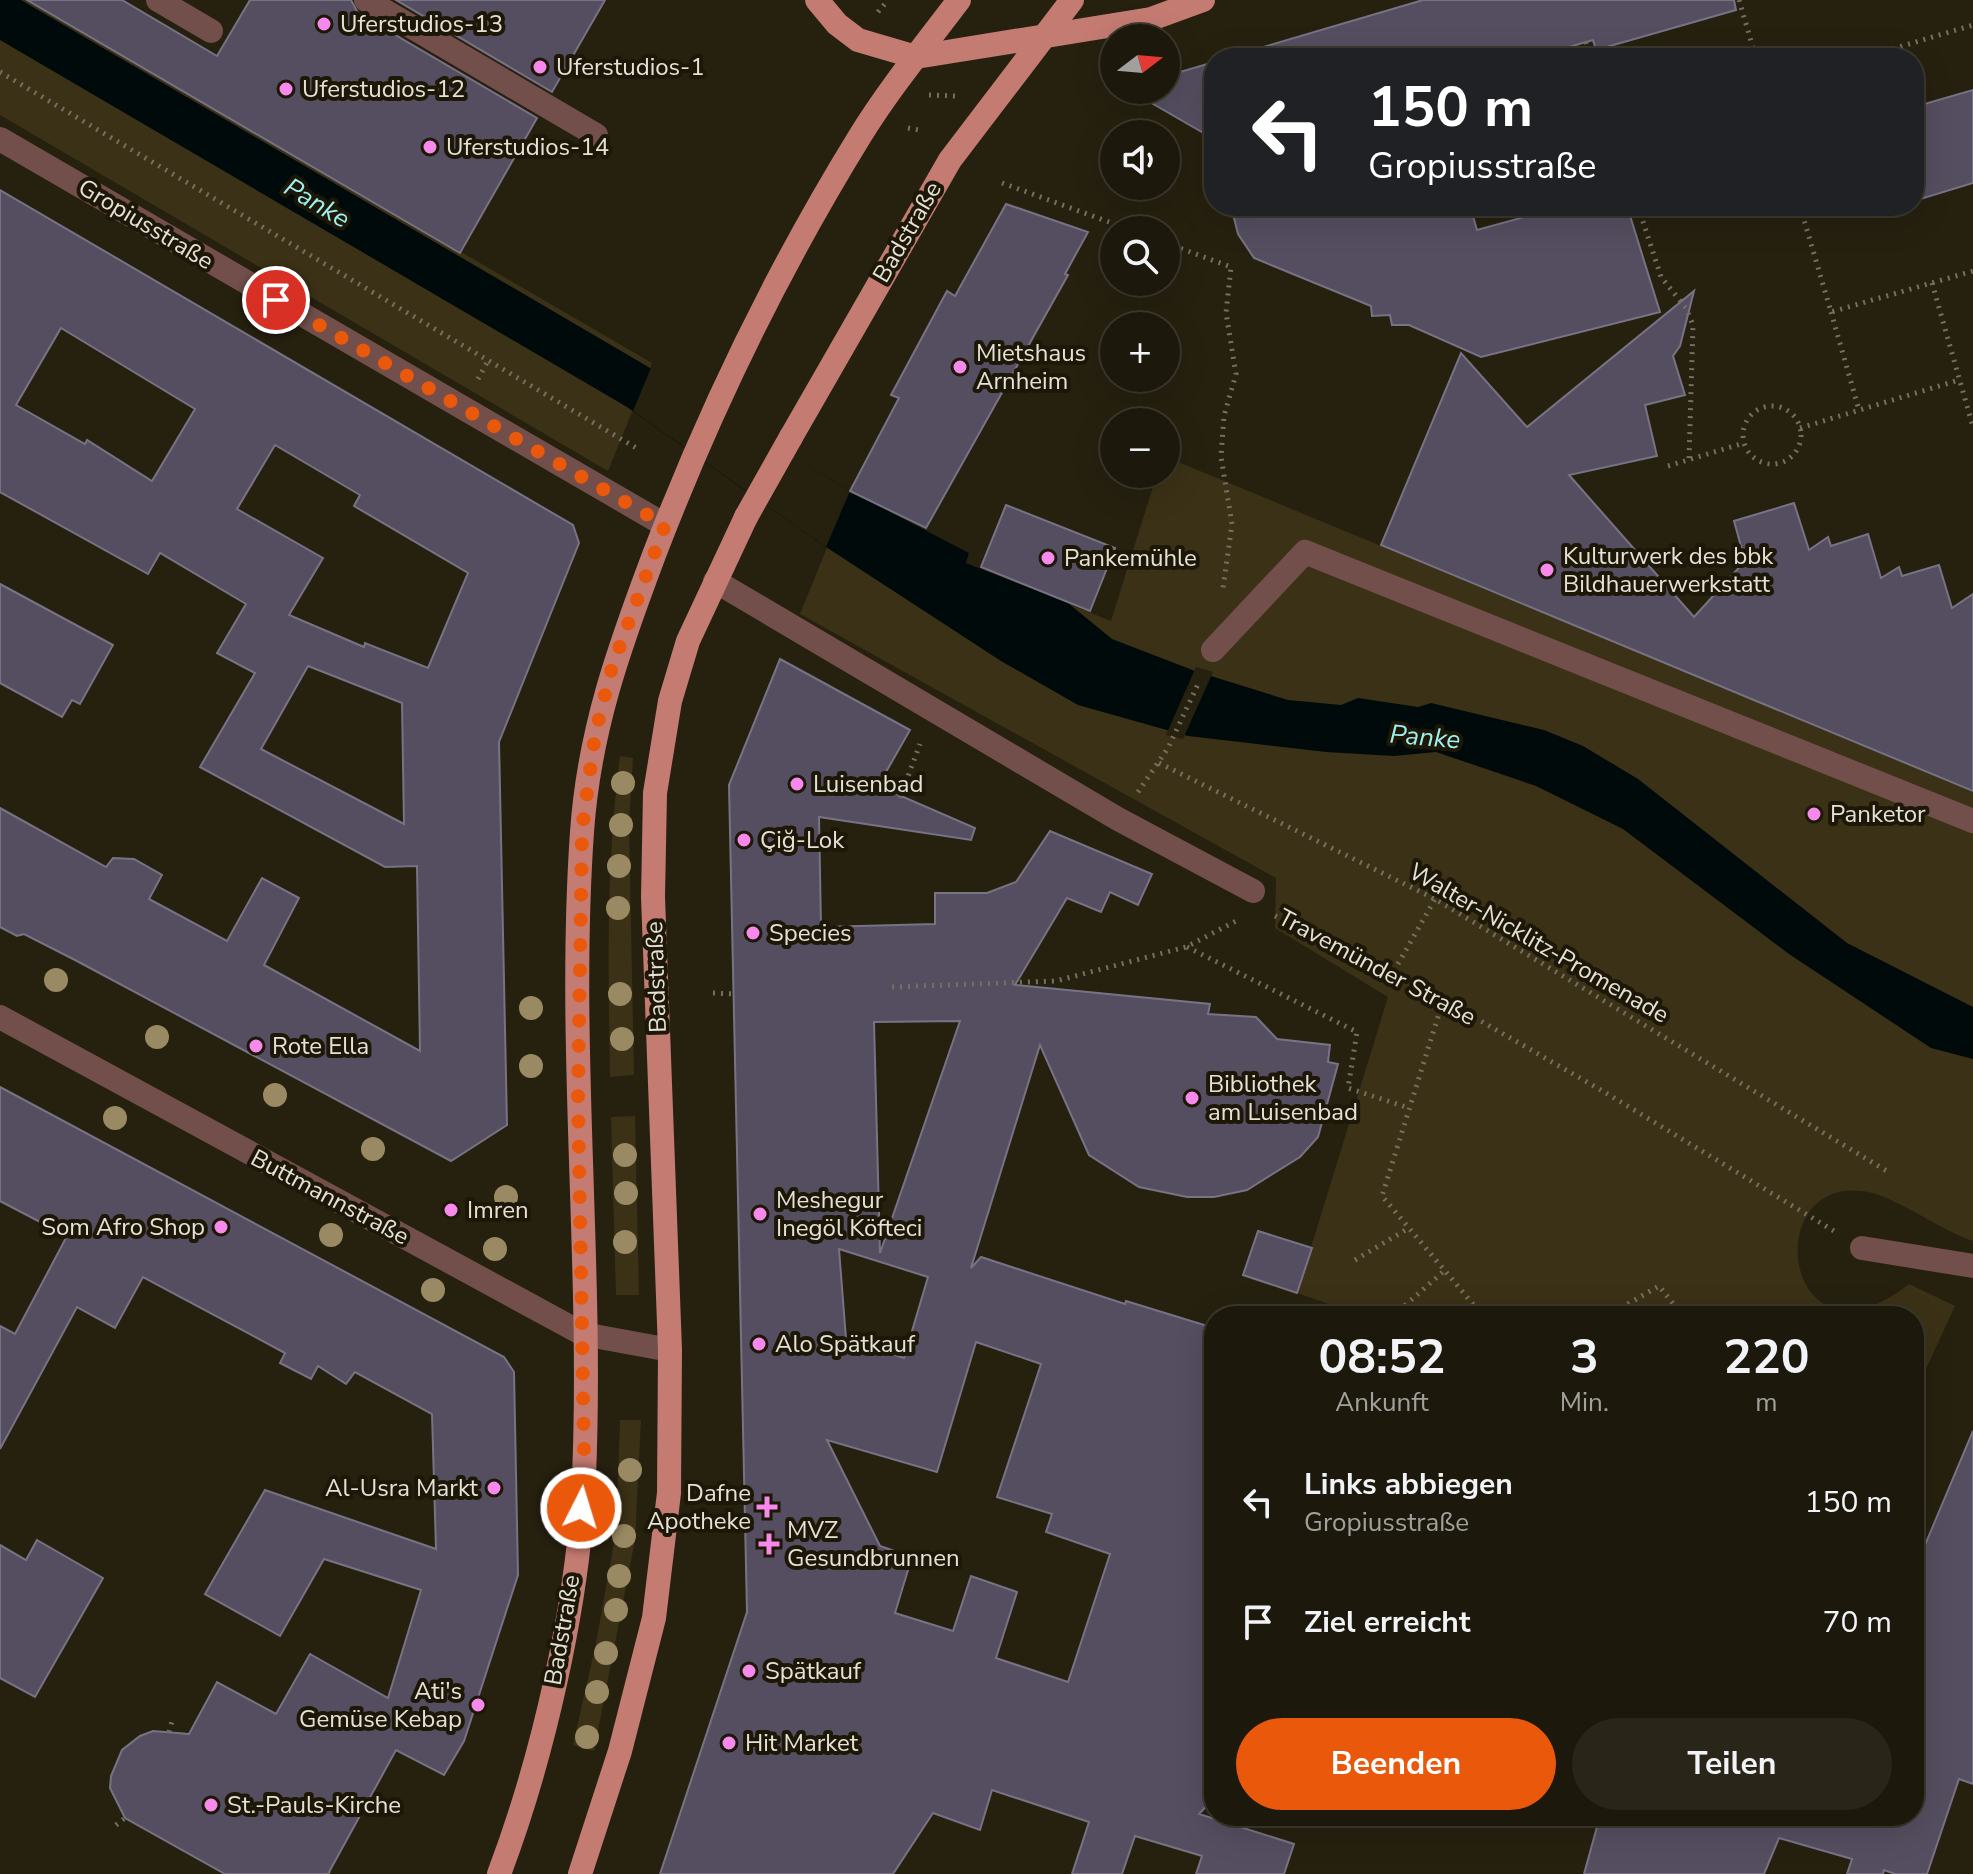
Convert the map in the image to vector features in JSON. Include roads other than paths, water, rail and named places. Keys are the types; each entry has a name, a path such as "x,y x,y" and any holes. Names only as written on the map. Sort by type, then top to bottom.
{"main road":[{"path":"817,0 837,24 858,40 916,57 1042,40 1151,19 1203,0"},
{"path":"916,57 959,0"},
{"name":"Badstraße","path":"580,1874 620,1751 654,1618 669,1493 670,1350 654,912 655,793 670,701 688,641 715,581 746,517 791,437 950,160 1072,0"},
{"name":"Badstraße","path":"499,1874 547,1711 571,1595 584,1480 578,1096 582,830 595,735 612,667 681,484 722,391 760,314 860,136 916,57"}],"street":[{"path":"158,0 211,31"},
{"path":"366,0 596,135"},
{"name":"Gropiusstraße","path":"0,139 665,525"},
{"path":"1213,650 1305,552 1973,821"},
{"name":"Travemünder Straße","path":"715,581 1118,819 1253,891"},
{"name":"Buttmannstraße","path":"0,1017 583,1334 670,1350"},
{"path":"1862,1248 1973,1266"}],"water":[{"name":"Panke","path":"0,0 21,0 645,365 850,491 969,553 966,563 1068,603 1112,639 1195,671 1288,700 1341,705 1358,698 1418,707 1431,703 1544,730 1583,746 1638,779 1847,943 1973,1007 1973,1059 1931,1048 1789,954 1623,829 1536,786 1436,752 1394,756 1326,752 1188,736 1078,705 1001,661 826,547 627,407 0,40"}],"place":[{"name":"Uferstudios-13","path":"324,24"},
{"name":"Uferstudios-1","path":"540,67"},
{"name":"Uferstudios-12","path":"286,89"},
{"name":"Uferstudios-14","path":"430,147"},
{"name":"Mietshaus Arnheim","path":"960,367"},
{"name":"Pankemühle","path":"1048,558"},
{"name":"Kulturwerk des bbk Bildhauerwerkstatt","path":"1547,570"},
{"name":"Luisenbad","path":"797,784"},
{"name":"Panketor","path":"1814,814"},
{"name":"Çiğ-Lok","path":"744,840"},
{"name":"Species","path":"753,933"},
{"name":"Rote Ella","path":"256,1046"},
{"name":"Bibliothek am Luisenbad","path":"1192,1098"},
{"name":"Imren","path":"451,1210"},
{"name":"Meshegur Inegöl Köfteci","path":"760,1214"},
{"name":"Som Afro Shop","path":"221,1227"},
{"name":"Alo Spätkauf","path":"759,1344"},
{"name":"Al-Usra Markt","path":"494,1488"},
{"name":"Dafne Apotheke","path":"767,1507"},
{"name":"MVZ Gesundbrunnen","path":"769,1544"},
{"name":"Spätkauf","path":"749,1671"},
{"name":"Ati's Gemüse Kebap","path":"478,1705"},
{"name":"Hit Market","path":"729,1743"},
{"name":"St.-Pauls-Kirche","path":"211,1805"}]}
